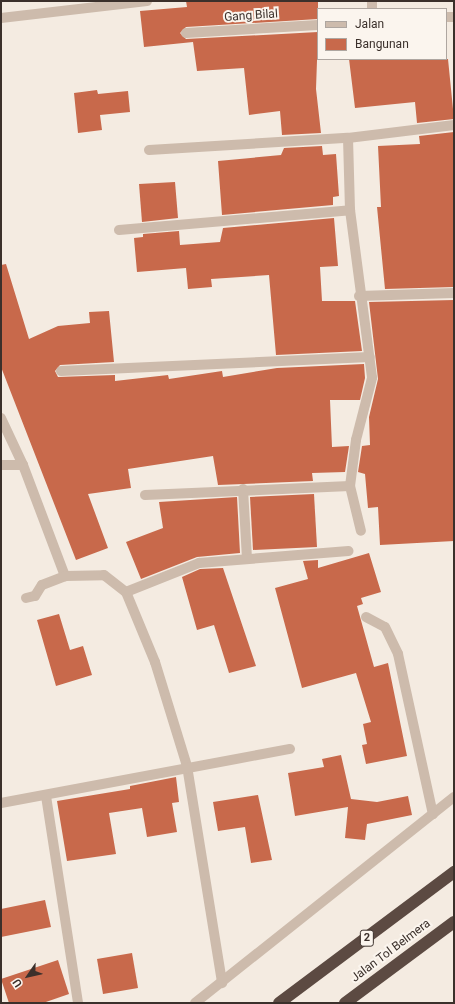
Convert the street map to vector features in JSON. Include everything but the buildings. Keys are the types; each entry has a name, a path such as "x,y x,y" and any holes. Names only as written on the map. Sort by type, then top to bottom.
{"highway":[{"name":"Jalan Tol Belmera","path":"279,1003 454,872"},
{"name":"Jalan Tol Belmera","path":"345,1003 454,922"}],"street":[{"path":"1,18 147,1"},
{"name":"Gang Bilal","path":"186,33 317,25"},
{"path":"149,150 348,138 454,125"},
{"path":"348,138 350,210 359,296 370,357 370,394 356,440 350,486 361,531"},
{"path":"119,230 350,210"},
{"path":"359,296 454,293"},
{"path":"61,371 370,357"},
{"path":"1,418 23,465 65,576"},
{"path":"1,465 23,465"},
{"path":"144,495 243,489 350,486"},
{"path":"243,489 247,559"},
{"path":"126,592 199,563 349,551"},
{"path":"26,598 35,596 42,585 65,576 104,575 126,592 155,662 188,766 222,983"},
{"path":"366,618 385,627 398,654 433,814"},
{"path":"1,803 46,796 188,766 290,749"},
{"path":"46,796 78,1003"},
{"path":"195,1003 454,798"}]}
